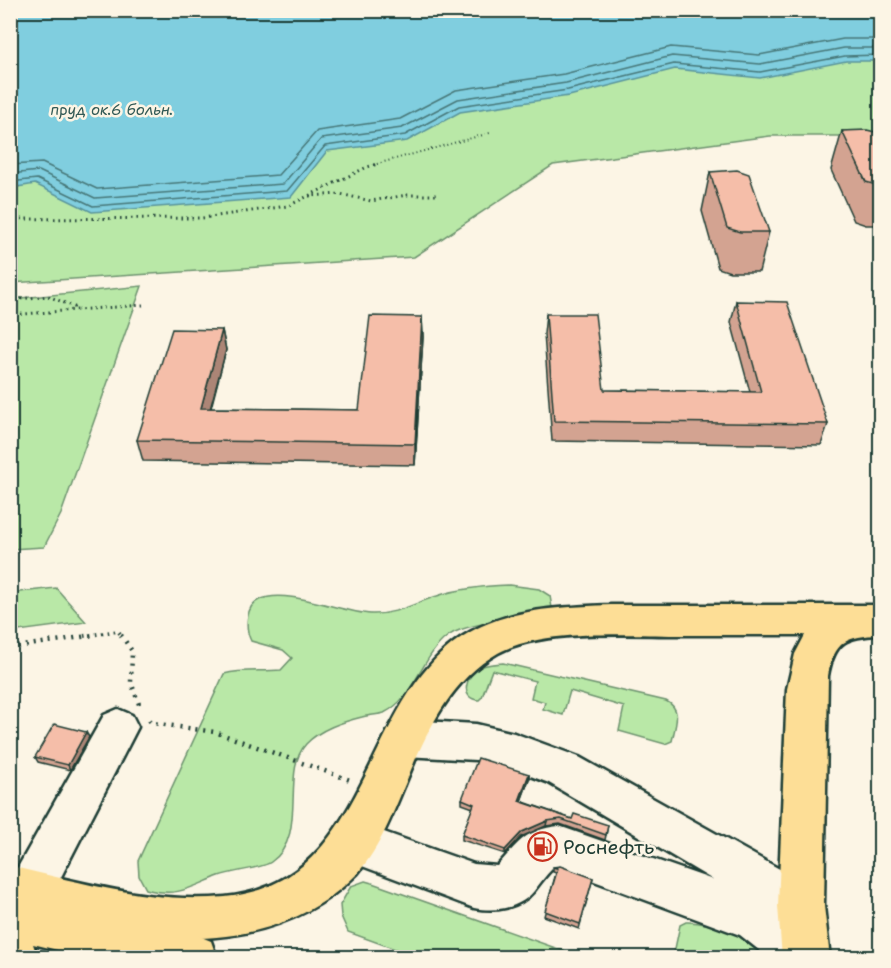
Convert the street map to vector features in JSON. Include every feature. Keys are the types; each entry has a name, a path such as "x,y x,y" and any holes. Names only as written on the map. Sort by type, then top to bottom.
{"main road":[{"path":"17,899 158,920 196,923 226,921 264,912 296,898 341,859 353,842 427,694 445,672 487,640 512,632 604,620 870,620"},
{"path":"806,957 801,906 807,689 810,664 823,636 838,626 870,620"},
{"path":"17,899 194,957"},
{"path":"10,957 15,957"}],"lane":[{"path":"17,899 136,718"},
{"path":"405,738 476,741 514,751 564,770 801,906"},
{"path":"353,842 474,886 494,889 508,886 515,881 537,851 546,847 559,847 754,917 778,932 792,946 798,957"}],"path":[{"path":"10,219 202,218 288,206 367,167 490,133"},
{"path":"307,196 340,194 371,201 407,195 439,195"},
{"path":"10,300 48,296 80,309"},
{"path":"10,315 143,305"},
{"path":"10,648 118,631 132,651 131,682 136,718 152,723 215,732 380,791"}],"green space":[{"name":"пруд ок.6 больн.","path":"11,11 880,11 880,136 770,136 553,165 414,257 11,283"},
{"path":"142,286 61,514 44,547 11,549 11,299"},
{"path":"509,585 539,589 550,596 552,608 545,615 457,631 439,644 411,687 395,706 384,713 365,716 332,727 318,734 306,744 299,756 295,771 289,837 282,851 271,862 219,876 175,892 146,889 139,876 138,861 224,674 281,670 292,658 283,650 251,641 248,618 254,603 270,597 284,596 358,612 380,614 397,611 455,591"},
{"path":"56,588 86,622 11,632 11,593"},
{"path":"503,663 666,701 671,704 676,713 672,741 665,744 619,731 624,707 570,691 563,715 543,709 545,702 531,698 535,681 492,670 482,697 479,700 469,696 466,687 470,676 478,668"},
{"path":"365,881 581,957 417,957 348,932 341,916 340,905 351,886"},
{"path":"695,922 731,932 754,944 768,957 673,958 680,925"}],"water":[{"name":"пруд ок.6 больн.","path":"11,10 880,11 880,61 846,61 760,78 675,69 569,96 460,112 407,141 327,151 291,197 92,212 35,184 11,188"}],"building":[{"path":"867,130 879,133 880,136 880,186 866,182 842,131"},
{"path":"737,170 749,174 769,232 740,232 727,228 710,172"},
{"path":"736,301 787,302 828,424 554,421 546,314 595,314 604,390 761,392"},
{"path":"370,316 422,317 415,444 137,440 172,329 222,330 201,408 359,410"},
{"path":"54,724 86,732 68,765 35,757"},
{"path":"478,758 529,774 519,801 572,819 574,814 608,825 606,835 561,819 547,821 522,832 505,850 462,835 474,804 462,799"},
{"path":"560,866 593,878 580,924 545,911 558,868 553,867"}],"place":[{"name":"Роснефть","path":"542,847"}]}
